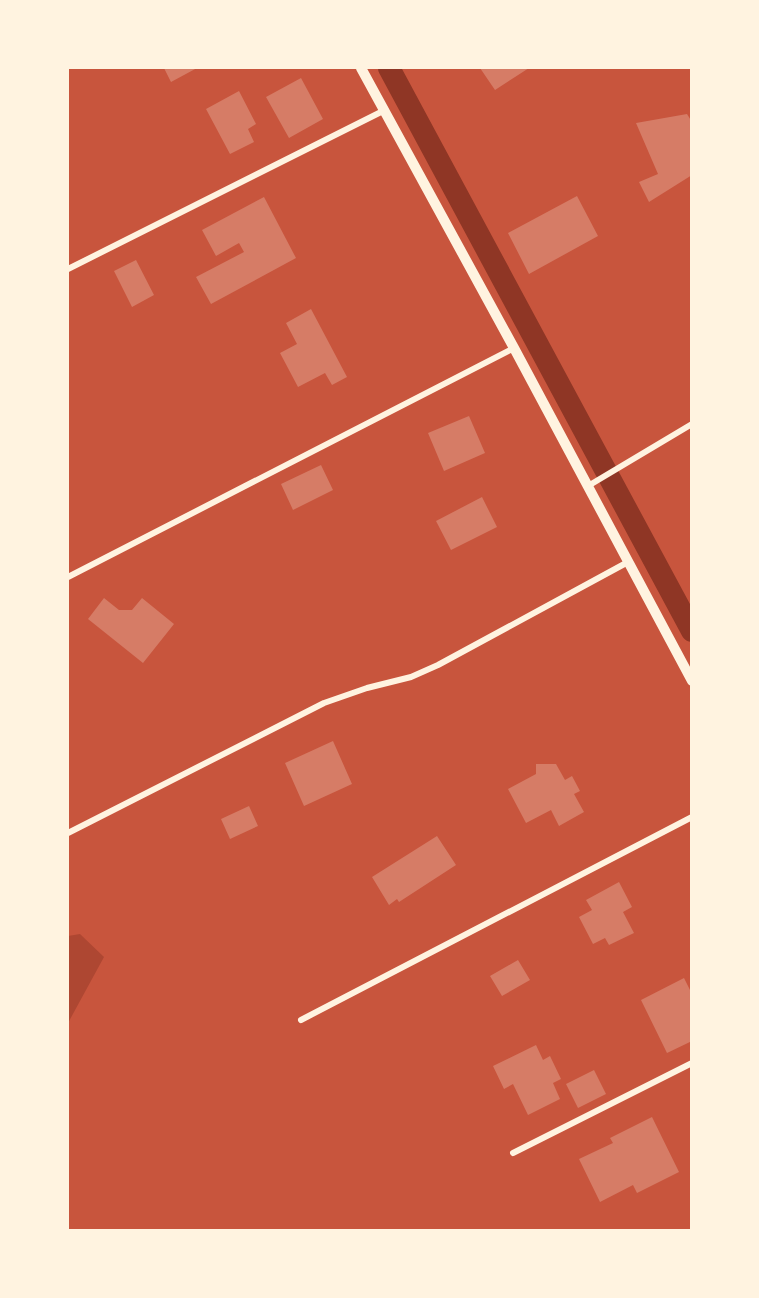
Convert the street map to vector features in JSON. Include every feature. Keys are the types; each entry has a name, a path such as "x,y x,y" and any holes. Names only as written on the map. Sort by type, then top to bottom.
{"street":[{"path":"361,68 692,681"},
{"path":"68,269 385,110"},
{"path":"68,577 514,348"},
{"path":"588,486 692,424"},
{"path":"68,833 324,704 360,690 411,678 628,562"},
{"path":"301,1020 692,817"},
{"path":"513,1153 692,1064"}],"shaded area":[{"path":"80,934 104,957 68,1023 68,936"}],"building":[{"path":"164,68 197,68 171,82"},
{"path":"480,68 529,68 495,90"},
{"path":"301,78 323,119 289,138 266,97"},
{"path":"239,91 256,124 248,129 254,142 230,154 206,109"},
{"path":"687,114 692,122 692,175 649,202 639,182 658,174 636,123"},
{"path":"577,196 598,236 529,274 508,233"},
{"path":"264,197 296,258 211,304 196,277 244,252 239,243 216,256 202,230"},
{"path":"136,260 154,295 132,307 114,271"},
{"path":"311,309 347,377 332,385 325,373 298,387 280,353 297,344 286,323"},
{"path":"469,416 485,453 444,471 428,433"},
{"path":"321,465 333,490 293,510 281,484"},
{"path":"482,497 497,527 451,550 436,521"},
{"path":"104,598 119,610 132,610 142,598 174,624 143,663 88,619"},
{"path":"333,741 352,784 304,806 285,763"},
{"path":"536,764 556,764 565,780 572,776 580,791 574,794 584,812 559,826 551,810 526,823 508,789 536,774"},
{"path":"249,806 258,826 230,839 221,819"},
{"path":"437,836 456,865 399,902 397,899 389,905 372,877"},
{"path":"619,882 632,907 623,912 634,933 609,945 605,938 593,944 579,917 592,910 586,900"},
{"path":"518,960 530,980 502,996 490,976"},
{"path":"684,978 692,994 692,1041 667,1053 641,1000"},
{"path":"536,1045 543,1060 550,1056 561,1079 553,1083 560,1099 528,1115 513,1084 504,1089 493,1066"},
{"path":"594,1070 606,1094 578,1108 566,1084"},
{"path":"652,1117 679,1172 637,1193 633,1185 600,1202 579,1159 613,1143 610,1138"}],"waterway":[{"path":"389,68 692,631"}]}
